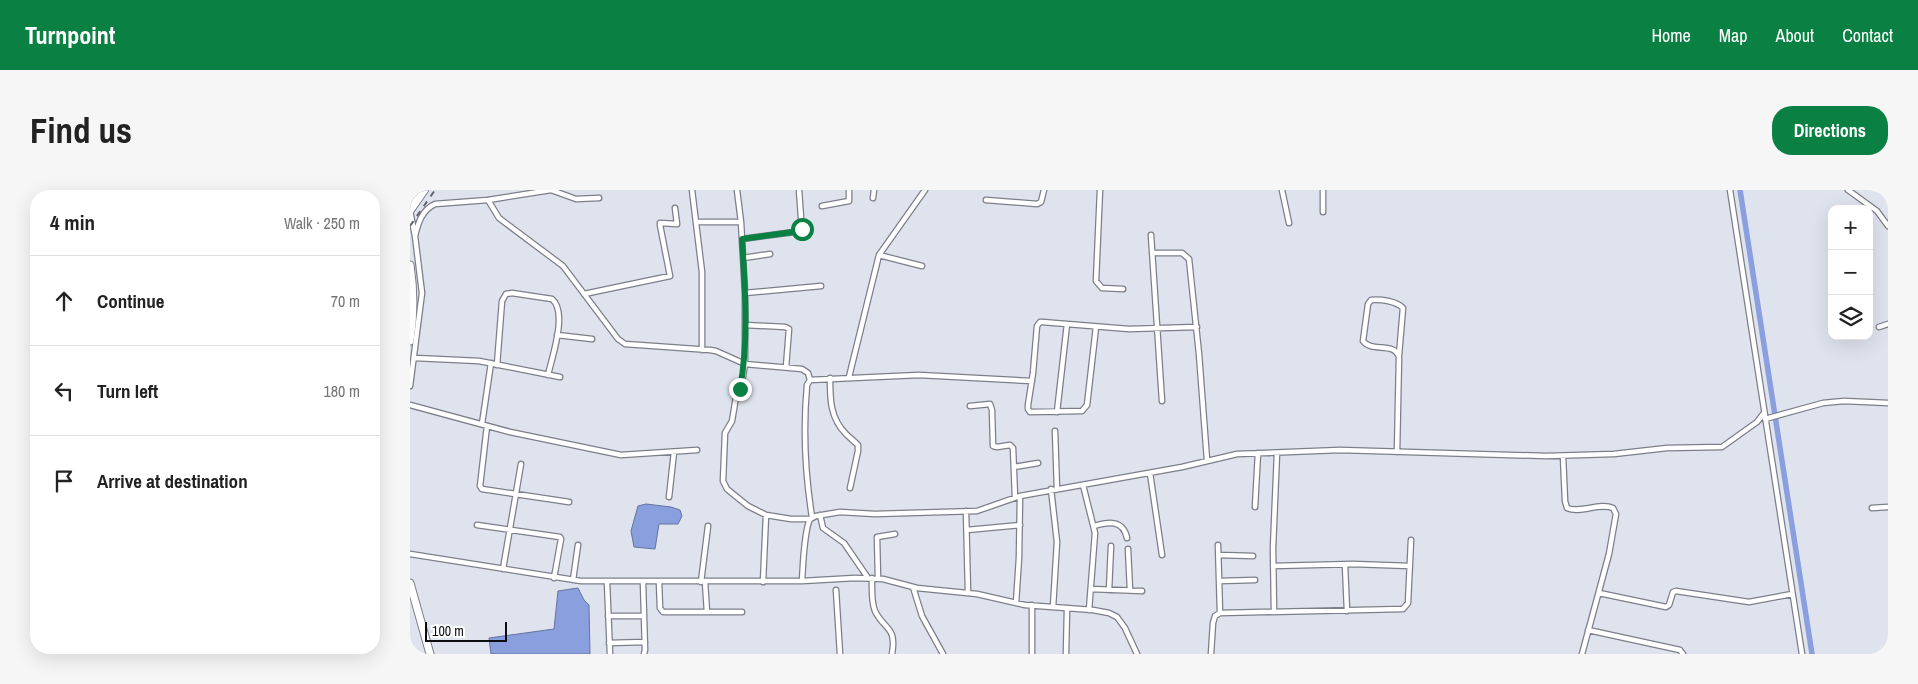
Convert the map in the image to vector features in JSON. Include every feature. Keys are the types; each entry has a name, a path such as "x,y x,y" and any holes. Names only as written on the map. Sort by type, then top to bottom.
{"highway":[{"path":"410,210 424,190"}],"main road":[{"path":"410,265 414,292 410,341"},
{"path":"410,583 430,654"}],"street":[{"path":"416,236 418,222 432,205 488,200 520,192 555,190 576,199 598,198"},
{"path":"692,190 702,272 702,350"},
{"path":"737,190 741,222 745,293 745,364 732,421 726,433 723,481 727,489 748,506 766,514 791,519 853,512 875,514 984,509 1017,497 1150,473 1237,454 1340,450 1478,456 1563,456 1614,454 1667,448 1722,447 1757,422 1764,413"},
{"path":"742,239 802,231 799,190"},
{"path":"822,206 849,201 849,190"},
{"path":"873,198 874,190"},
{"path":"849,377 879,255 925,190"},
{"path":"986,200 1037,204 1042,202 1044,190"},
{"path":"1100,190 1096,282 1102,288 1123,289"},
{"path":"1282,190 1289,223"},
{"path":"1323,190 1323,212"},
{"path":"1730,190 1764,413 1767,418 1802,654"},
{"path":"1848,190 1877,211 1888,226"},
{"path":"488,200 499,218 562,266 618,339 625,344 716,351 745,364 786,367 806,371 810,380"},
{"path":"584,294 669,276 660,223 677,224 675,208"},
{"path":"410,210 416,236 422,293 410,386"},
{"path":"697,222 741,222"},
{"path":"1151,235 1162,401"},
{"path":"1152,252 1182,254 1190,258 1207,460"},
{"path":"743,258 770,254"},
{"path":"879,255 922,266"},
{"path":"745,293 821,286"},
{"path":"497,365 502,301 506,294 512,293 554,300 559,318 548,375"},
{"path":"1397,452 1399,355 1403,308 1392,302 1371,300 1368,304 1363,341 1368,346 1392,349 1399,355"},
{"path":"1096,326 1086,407 1082,411 1033,412 1029,410 1038,324 1042,322 1096,326 1129,329 1197,327"},
{"path":"1057,412 1067,324"},
{"path":"1879,327 1888,324"},
{"path":"745,326 785,327 789,329 786,367"},
{"path":"557,335 592,339"},
{"path":"415,358 479,361 560,378"},
{"path":"491,363 481,488 569,502"},
{"path":"810,380 930,375 1032,382"},
{"path":"830,378 831,410 842,430 858,445 850,488"},
{"path":"802,581 807,528 811,518 804,435 807,385 810,380"},
{"path":"1767,418 1813,404 1831,402 1888,403"},
{"path":"970,406 989,404 991,406 993,446 996,448 1012,446 1020,525 1016,603"},
{"path":"410,405 485,425 621,455 697,450"},
{"path":"1053,608 1057,542 1054,489 1055,431"},
{"path":"669,497 674,452"},
{"path":"1255,507 1258,453"},
{"path":"1274,612 1273,566 1277,453"},
{"path":"1563,456 1567,508 1574,510 1608,506 1615,510 1614,532 1582,654"},
{"path":"1014,467 1038,463"},
{"path":"503,569 521,464"},
{"path":"1150,473 1162,555"},
{"path":"1083,485 1090,517 1094,526 1095,541 1089,606"},
{"path":"1872,508 1888,507"},
{"path":"966,511 968,593"},
{"path":"763,582 766,514"},
{"path":"820,515 823,528 842,540 870,578 875,610 893,636 892,654"},
{"path":"1094,526 1107,522 1116,523 1123,529 1127,538"},
{"path":"477,525 561,538 554,578"},
{"path":"967,530 1020,525"},
{"path":"707,612 703,582 708,526"},
{"path":"878,579 877,537 895,534"},
{"path":"1211,654 1213,623 1215,616 1220,613 1403,610 1408,603 1411,540"},
{"path":"573,580 578,545"},
{"path":"1218,545 1220,613"},
{"path":"1109,590 1111,546"},
{"path":"1128,549 1130,590"},
{"path":"410,554 573,580 607,582 763,582 870,578 913,587 968,593 1016,603 1053,608 1067,609 1089,606 1118,618 1128,633 1137,654"},
{"path":"1219,555 1253,556"},
{"path":"1345,565 1347,611"},
{"path":"1273,566 1410,566"},
{"path":"1219,581 1254,580"},
{"path":"607,582 610,654"},
{"path":"643,582 644,654"},
{"path":"659,582 660,608 663,612 742,612"},
{"path":"913,587 922,616 943,654"},
{"path":"1090,589 1142,591"},
{"path":"836,590 840,654"},
{"path":"1599,593 1666,607 1669,605 1673,592 1676,591 1749,602 1792,594"},
{"path":"1032,605 1032,654"},
{"path":"1066,654 1067,609"},
{"path":"608,616 644,616"},
{"path":"1588,630 1680,650 1683,654"},
{"path":"609,643 645,642"}],"water":[{"path":"646,504 680,510 682,516 678,524 659,524 655,549 634,547 631,531 638,506"},
{"path":"578,588 589,605 590,654 491,654 489,638 554,629 558,591"}],"waterway":[{"path":"1740,190 1812,654"}],"railway":[{"path":"410,226 435,190"}],"route":[{"path":"740,389 745,364 745,293 742,239 802,231 802,229"}]}
